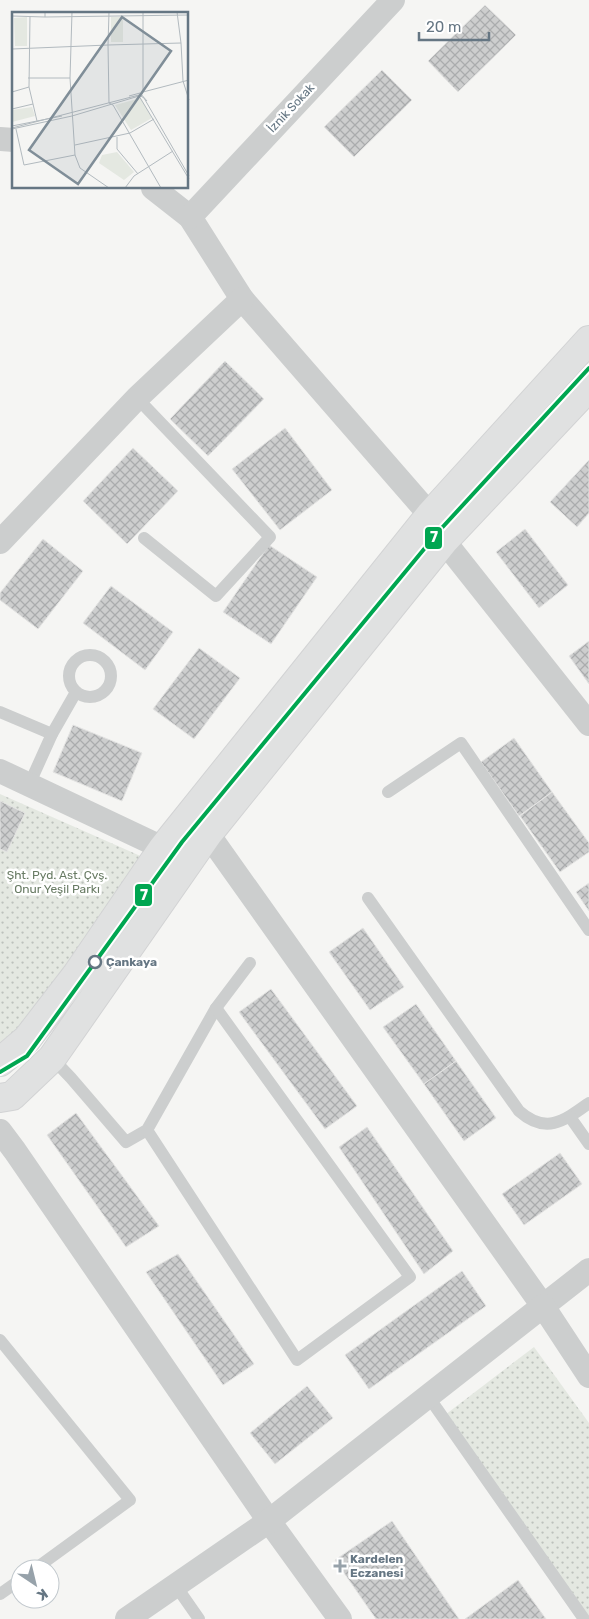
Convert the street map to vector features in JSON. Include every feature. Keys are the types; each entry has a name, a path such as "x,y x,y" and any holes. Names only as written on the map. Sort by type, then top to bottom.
{"main road":[{"path":"0,1062 27,1039 77,974 163,848 430,516 589,340"},
{"path":"0,1098 12,1096 52,1058 208,834 444,541 589,387"}],"street":[{"name":"İznik Sokak","path":"190,217 393,0"},
{"path":"154,189 190,217 242,299 430,516 444,541 589,724"},
{"path":"0,542 137,398 242,299"},
{"path":"0,771 163,848 208,834 543,1306 589,1376"},
{"path":"0,1132 16,1151 269,1521 340,1619"},
{"path":"127,1619 269,1521 589,1270"}],"lane":[{"path":"137,398 270,538 216,596 144,538"},
{"path":"29,785 52,734 76,692"},
{"path":"0,712 52,734"},
{"path":"388,792 461,743 589,930"},
{"path":"368,898 519,1111 536,1122 554,1124 570,1117 589,1103"},
{"path":"52,1058 126,1142 147,1130 216,1008 250,963"},
{"path":"147,1130 297,1360 410,1277 216,1008"},
{"path":"570,1117 589,1144"},
{"path":"0,1340 130,1500 49,1559"},
{"path":"428,1396 584,1619"},
{"path":"176,1586 199,1619"}],"green space":[{"name":"Şht. Pyd. Ast. Çvş. Onur Yeşil Parkı","path":"0,794 145,858 18,1035 0,1049"},
{"path":"534,1347 589,1423 589,1618 441,1418"}],"building":[{"path":"485,5 516,35 458,92 428,61"},
{"path":"382,70 412,100 354,157 324,127"},
{"path":"225,361 264,399 208,456 170,419"},
{"path":"285,428 332,490 280,530 232,469"},
{"path":"133,448 178,491 127,544 83,501"},
{"path":"589,460 589,513 577,527 550,502"},
{"path":"525,529 568,585 539,608 496,552"},
{"path":"43,539 83,571 38,629 0,600 0,593"},
{"path":"269,545 317,577 271,644 223,612"},
{"path":"111,586 173,632 145,670 83,623"},
{"path":"589,641 589,684 569,656"},
{"path":"199,648 240,678 194,739 153,709"},
{"path":"73,725 142,753 122,801 53,772"},
{"path":"514,738 552,792 519,816 481,762"},
{"path":"552,792 589,843 589,852 560,872 520,816"},
{"path":"0,801 25,813 7,852 0,849"},
{"path":"589,883 589,911 576,892"},
{"path":"363,928 404,987 370,1010 329,952"},
{"path":"271,989 357,1106 325,1129 239,1012"},
{"path":"416,1004 456,1061 424,1084 383,1027"},
{"path":"456,1061 496,1118 464,1141 424,1084"},
{"path":"76,1113 159,1226 126,1247 47,1135"},
{"path":"367,1127 453,1251 424,1274 339,1147"},
{"path":"560,1153 582,1184 524,1225 502,1194"},
{"path":"178,1254 254,1364 223,1385 146,1272"},
{"path":"462,1271 486,1306 369,1389 345,1355"},
{"path":"307,1386 333,1418 275,1464 250,1433"},
{"path":"392,1521 459,1619 376,1619 335,1560"},
{"path":"518,1580 546,1619 465,1619"}],"transit line":[{"name":"7","path":"0,1072 27,1056 182,842 439,531 589,368"}],"place":[{"name":"Çankaya","path":"95,962"},
{"name":"Kardelen Eczanesi","path":"340,1566"}]}
